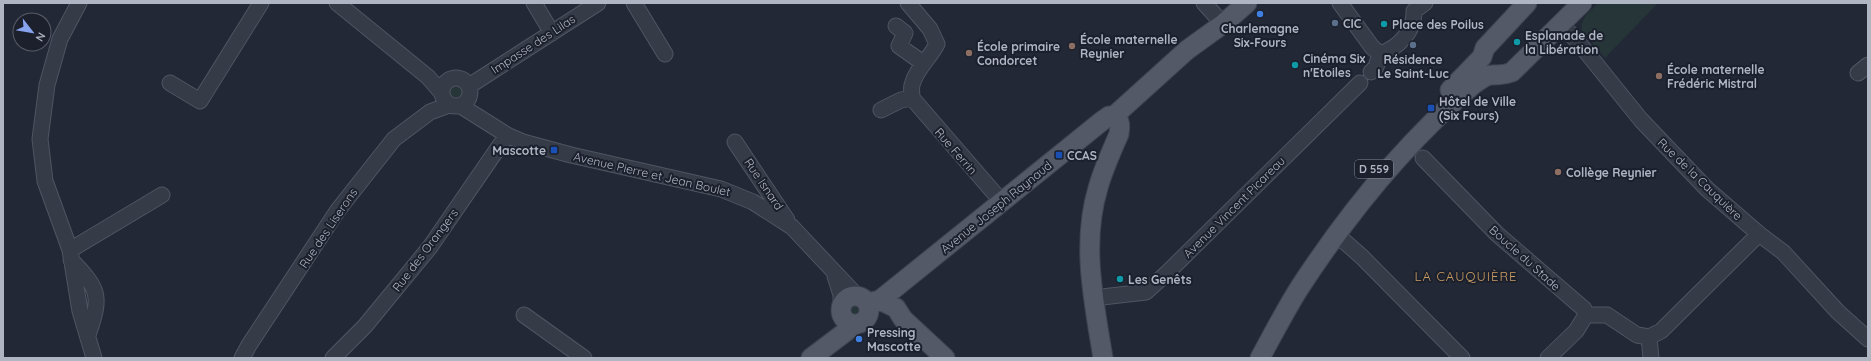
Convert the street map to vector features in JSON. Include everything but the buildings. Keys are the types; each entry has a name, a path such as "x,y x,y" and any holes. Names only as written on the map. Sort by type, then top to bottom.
{"main road":[{"name":"Avenue Joseph Raynaud","path":"814,355 859,309 1002,202 1102,121 1109,116 1114,116 1187,50 1223,24 1247,3"},
{"name":"D 559","path":"1249,358 1299,270 1368,177 1399,138 1482,57 1485,48 1527,3"},
{"name":"D 559","path":"1260,358 1300,287 1377,182 1410,144 1474,84 1484,77 1492,75 1502,76 1512,72 1582,3"},
{"path":"1482,57 1485,67 1492,75"},
{"path":"1103,358 1093,298 1089,250 1097,188 1119,134 1120,126 1117,118 1114,116"},
{"path":"859,309 903,318 945,358"}],"street":[{"path":"79,3 60,39 47,85 40,139 44,181 70,255 80,311 94,358"},
{"path":"170,83 200,101 261,3"},
{"path":"337,3 428,77 454,94"},
{"path":"534,3 552,32"},
{"name":"Impasse des Lilas","path":"454,94 598,3"},
{"path":"634,3 666,54"},
{"path":"881,110 901,100 912,98 911,86 923,63 932,53 937,44 930,29 908,3"},
{"path":"1204,3 1223,24"},
{"path":"1340,3 1372,47 1376,64 1407,34 1414,18 1415,6"},
{"name":"Rue de la Cauquière","path":"1561,24 1579,43 1641,120 1707,188 1759,234 1796,264 1838,312 1868,339"},
{"path":"896,26 905,33 899,46 923,63"},
{"name":"Avenue Vincent Picareau","path":"1093,298 1146,292 1360,83"},
{"name":"Rue des Liserons","path":"242,358 249,345 338,210 394,139 454,94"},
{"name":"Avenue Pierre et Jean Boulet","path":"454,94 476,115 507,135 554,150 721,189 753,202 792,227 834,271 859,309"},
{"name":"Rue Ferrin","path":"912,98 1002,202"},
{"name":"Rue des Orangers","path":"333,358 365,326 430,247 507,135"},
{"name":"Rue Isnard","path":"735,142 792,227"},
{"name":"Boucle du Stade","path":"1424,158 1497,234 1584,309 1586,315"},
{"path":"70,255 162,195"},
{"path":"1548,358 1576,330 1586,315 1607,315 1637,336 1649,337 1661,331 1759,234"},
{"path":"1337,235 1352,247 1462,358"},
{"path":"524,315 584,358"},
{"path":"1649,337 1651,358"}],"shaded area":[{"path":"1598,3 1658,3 1605,58 1582,31 1582,23 1584,19"},
{"path":"452,78 462,80 468,86 469,95 465,104 445,102 442,98 443,86"},
{"path":"849,297 869,310 867,317 863,322 848,323 845,320 842,310 844,303"}],"place":[{"name":"Charlemagne Six-Fours","path":"1260,14"},
{"name":"CIC","path":"1335,23"},
{"name":"Place des Poilus","path":"1384,24"},
{"name":"Esplanade de la Libération","path":"1517,42"},
{"name":"Résidence Le Saint-Luc","path":"1413,45"},
{"name":"École maternelle Reynier","path":"1072,46"},
{"name":"École primaire Condorcet","path":"969,53"},
{"name":"Cinéma Six n'Etoiles","path":"1295,65"},
{"name":"École maternelle Frédéric Mistral","path":"1659,76"},
{"name":"Hôtel de Ville (Six Fours)","path":"1431,108"},
{"name":"Mascotte","path":"554,150"},
{"name":"CCAS","path":"1059,155"},
{"name":"Collège Reynier","path":"1558,172"},
{"name":"Les Genêts","path":"1120,279"},
{"name":"Pressing Mascotte","path":"859,339"}],"district":[{"name":"LA CAUQUIÈRE","path":"1466,276"}]}
